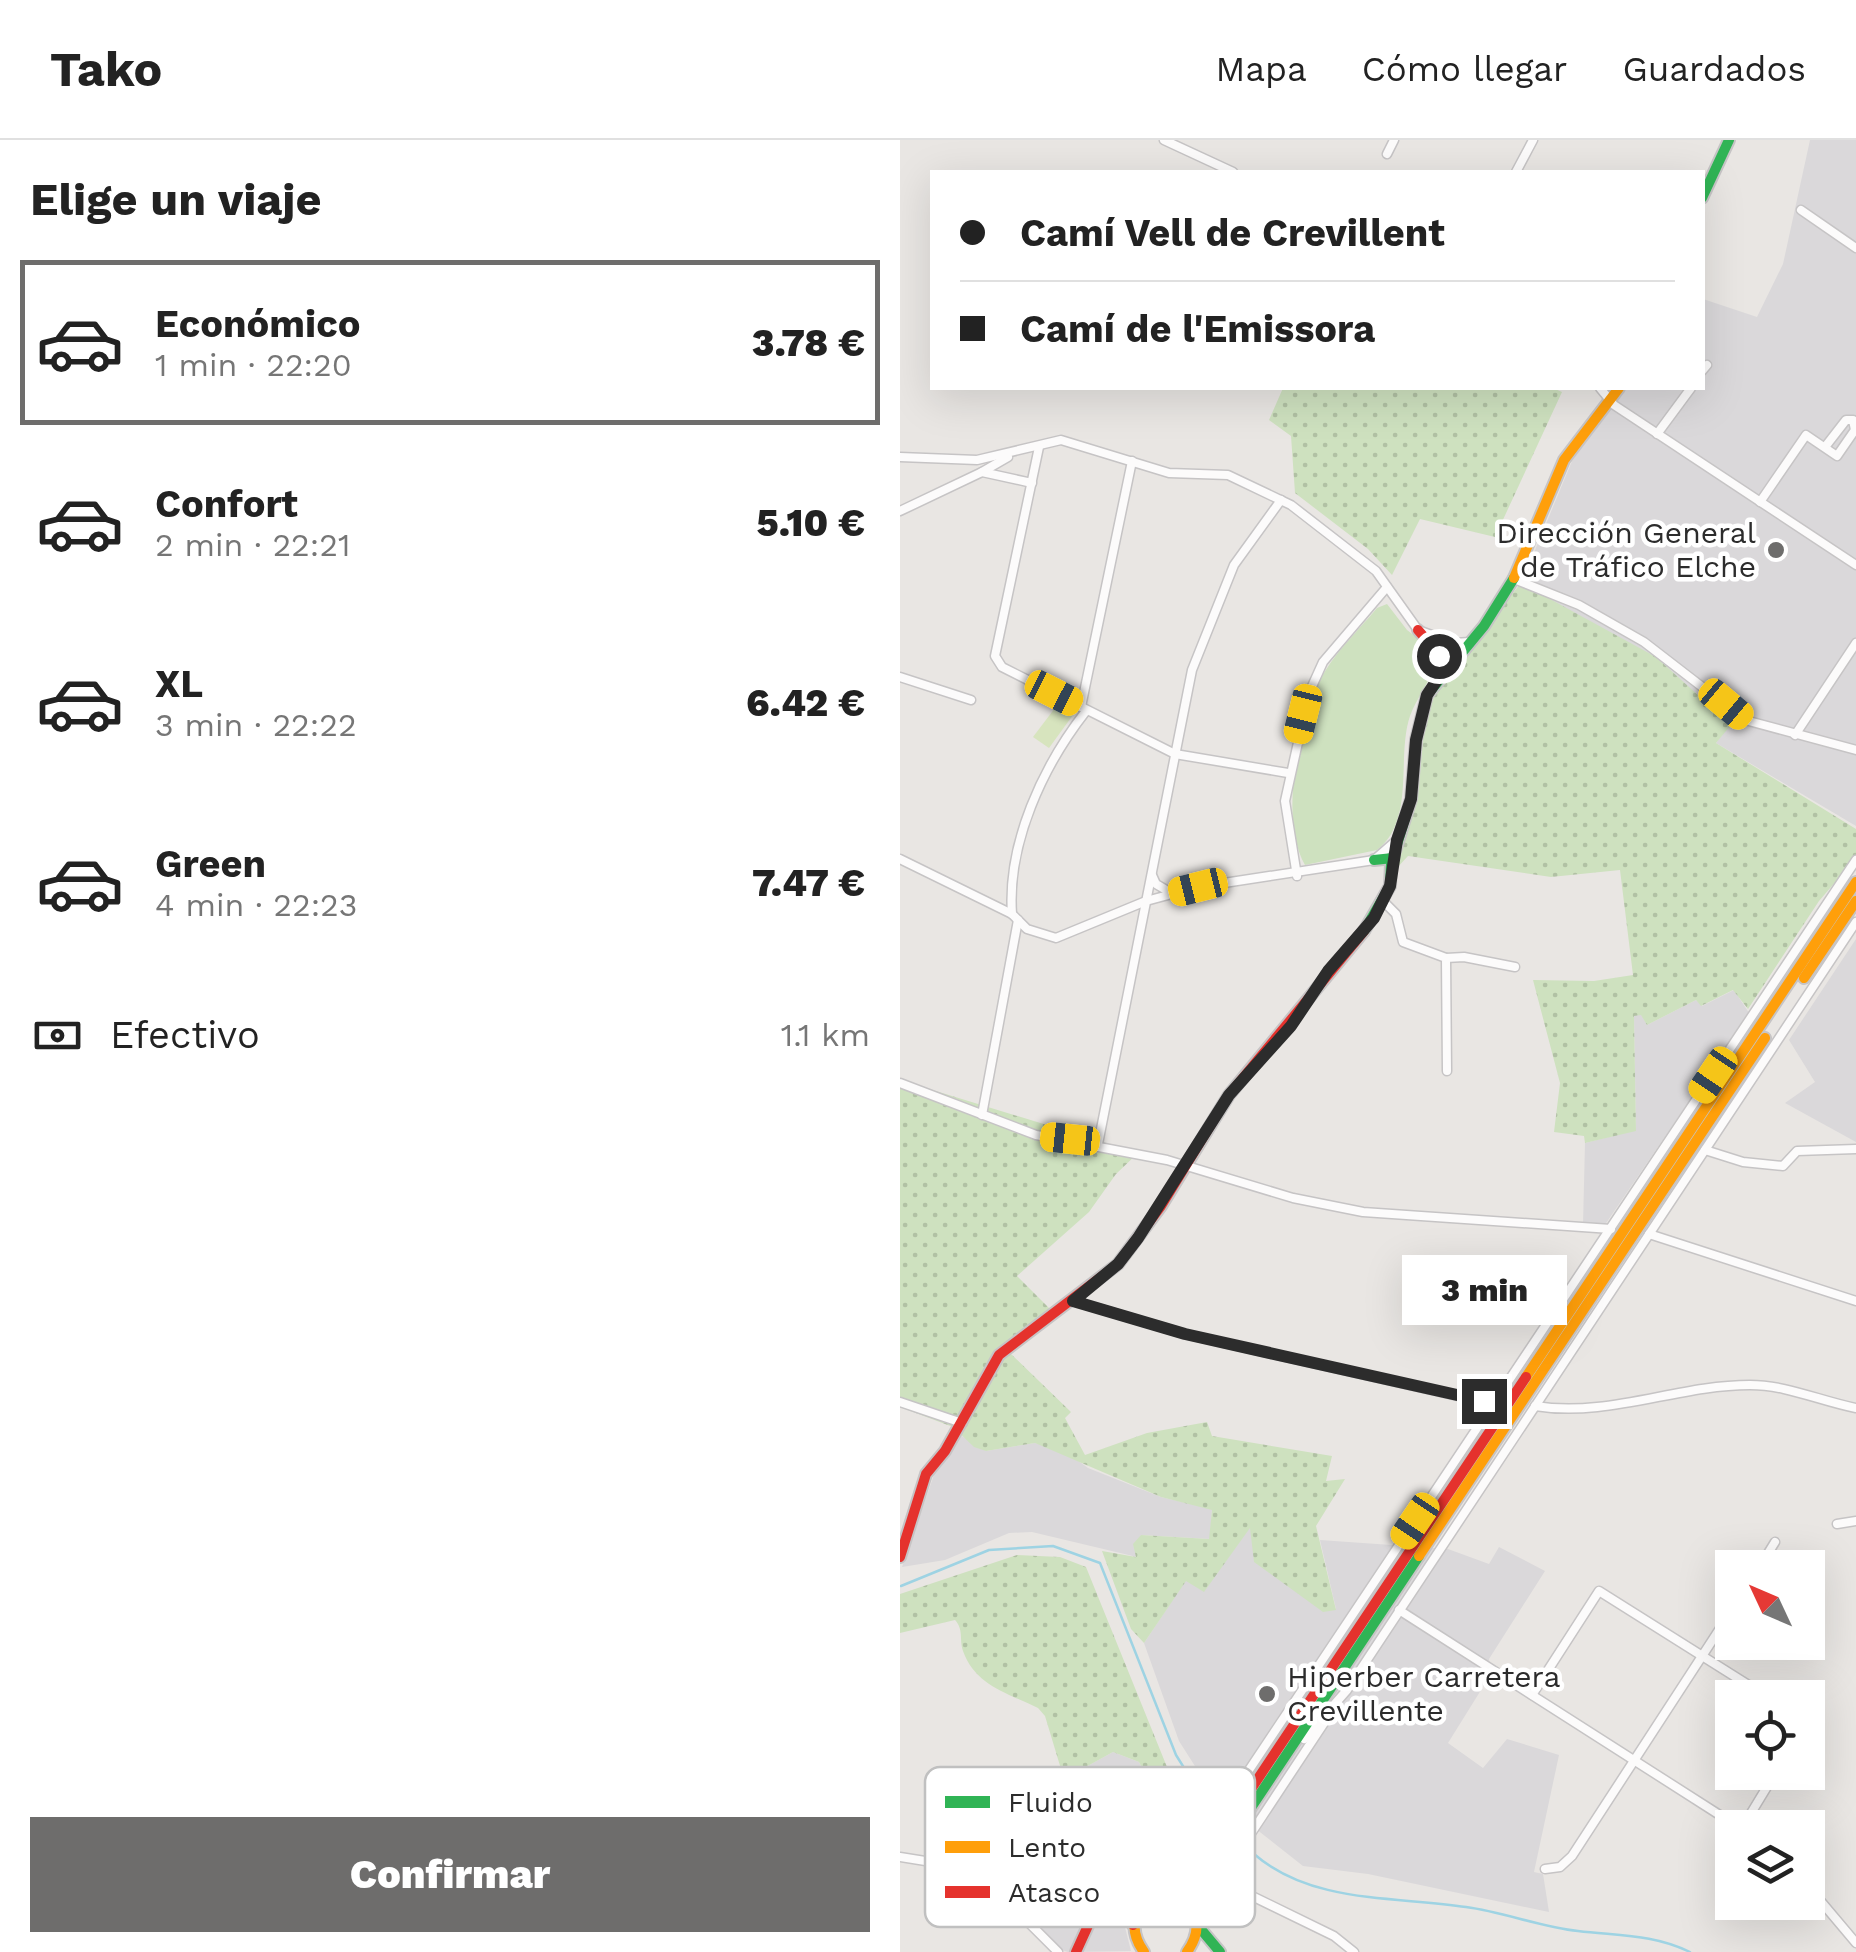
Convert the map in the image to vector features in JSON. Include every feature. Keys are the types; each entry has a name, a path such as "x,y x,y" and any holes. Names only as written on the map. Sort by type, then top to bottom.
{"main road":[{"path":"1705,192 1729,140"},
{"path":"900,1557 926,1474 962,1423 999,1356 1118,1264 1229,1095 1307,1006 1383,901 1411,799 1423,710 1437,680 1470,642 1514,579 1564,460 1618,390"},
{"path":"1418,630 1439,656 1455,660"},
{"path":"1437,680 1439,656"},
{"path":"1374,860 1393,858"},
{"path":"1255,1803 1850,900 1856,882"},
{"path":"1255,1783 1850,900"},
{"path":"1076,1952 1087,1927"},
{"path":"1187,1952 1194,1927"},
{"path":"1200,1927 1204,1938 1220,1952"},
{"path":"1135,1947 1144,1952"}],"street":[{"path":"1164,140 1229,170"},
{"path":"1387,154 1394,140"},
{"path":"1517,170 1533,140"},
{"path":"1800,210 1856,248"},
{"path":"1602,390 1658,434 1856,565"},
{"path":"1658,434 1690,390"},
{"path":"1670,442 1667,431 1676,410"},
{"path":"1760,502 1806,435 1837,456 1855,430 1853,420 1846,420 1825,447"},
{"path":"900,457 978,460 1062,440 1169,473 1228,475 1281,500 1376,572 1418,630 1446,641 1470,642"},
{"path":"1039,447 995,656 1002,667 1175,754 1288,773"},
{"path":"900,511 1021,451"},
{"path":"982,1115 1015,917 1010,870 1054,751 1083,709 1132,460"},
{"path":"982,472 1032,484"},
{"path":"1098,1144 1192,670 1234,565 1281,500"},
{"path":"1514,579 1579,605 1644,642 1745,720 1856,750"},
{"path":"1297,876 1285,802 1288,773 1315,676 1387,588"},
{"path":"1446,641 1455,660"},
{"path":"1795,735 1856,642"},
{"path":"900,677 971,700"},
{"path":"900,861 1015,917 1041,936 1056,938 1173,894 1374,860 1397,840"},
{"path":"1250,1767 1856,860"},
{"path":"1152,875 1156,884 1173,894"},
{"path":"1796,952 1850,900"},
{"path":"1383,901 1396,914 1403,942 1446,958 1464,957 1515,967"},
{"path":"1255,1824 1856,923"},
{"path":"1446,958 1447,1071"},
{"path":"900,1083 1036,1135 1098,1144 1293,1198 1362,1212 1610,1229"},
{"path":"1705,1150 1742,1162 1783,1166 1797,1152 1856,1150"},
{"path":"1649,1234 1856,1301"},
{"path":"1073,1301 1185,1334 1493,1404"},
{"path":"1534,1406 1596,1408 1677,1392 1751,1385 1786,1388 1856,1408"},
{"path":"900,1402 962,1423"},
{"path":"1837,1524 1856,1521"},
{"path":"1771,1550 1776,1542"},
{"path":"1532,1695 1599,1591 1740,1680"},
{"path":"1400,1610 1715,1811"},
{"path":"1545,1869 1560,1866 1572,1856 1715,1638"},
{"path":"1278,1768 1347,1690"},
{"path":"1255,1778 1285,1716"},
{"path":"900,1857 925,1861"},
{"path":"1255,1898 1334,1936 1354,1952"},
{"path":"1825,1906 1856,1943"},
{"path":"1033,1927 1058,1952"}],"shaded area":[{"path":"1810,140 1856,140 1856,826 1716,743 1730,724 1521,584 1572,461 1623,390 1705,390 1705,300 1757,317 1783,264"},
{"path":"1856,939 1856,1142 1785,1103 1815,1082 1789,1040"},
{"path":"1734,990 1749,1013 1600,1232 1583,1225 1585,1143 1636,1130 1634,1016 1641,1014 1647,1025 1696,1000 1702,1006"},
{"path":"960,1435 986,1451 1035,1443 1065,1451 1088,1468 1161,1497 1212,1509 1210,1539 1141,1535 1137,1557 1032,1532 1009,1533 945,1560 902,1567 936,1469"},
{"path":"1250,1527 1336,1609 1320,1540 1448,1549 1489,1564 1499,1547 1545,1571 1489,1659 1491,1674 1448,1743 1483,1768 1507,1739 1559,1755 1534,1872 1543,1874 1549,1912 1368,1874 1303,1866 1255,1828 1255,1767 1196,1767 1179,1741 1144,1643 1186,1580 1204,1591"},
{"path":"1113,1752 1139,1762 1142,1767 1086,1767"},
{"path":"1037,1927 1125,1927 1131,1951 1068,1952 1056,1948"}],"green space":[{"path":"1282,390 1562,392 1495,537 1420,519 1392,575 1368,549 1295,493 1291,436 1269,420"},
{"path":"1521,583 1656,657 1731,725 1716,743 1856,829 1856,858 1819,901 1748,1009 1733,990 1701,1006 1696,1000 1647,1025 1641,1015 1634,1016 1636,1131 1585,1143 1584,1136 1554,1132 1560,1083 1533,980 1594,981 1633,975 1620,870 1551,877 1408,856 1396,869 1419,786 1424,725 1438,685"},
{"path":"1387,604 1407,630 1429,647 1434,666 1406,732 1397,822 1377,850 1305,865 1297,846 1292,799 1304,723 1319,682 1338,652 1377,608"},
{"path":"1058,704 1073,715 1049,748 1033,737"},
{"path":"900,1080 1138,1153 1116,1174 1089,1212 1017,1276 1057,1316 1011,1354 1071,1412 1065,1418 1085,1455 1147,1433 1207,1422 1212,1436 1332,1456 1326,1481 1345,1479 1316,1526 1336,1610 1323,1612 1254,1562 1250,1528 1204,1592 1186,1581 1144,1643 1131,1629 1102,1551 1136,1557 1133,1544 1141,1535 1209,1539 1212,1510 1161,1497 1035,1443 986,1451 974,1447 953,1427 900,1407"},
{"path":"1017,1555 1060,1557 1086,1567 1167,1767 1142,1767 1139,1762 1113,1752 1086,1767 1060,1767 1045,1716 1038,1708 993,1687 975,1672 963,1651 955,1620 900,1633 900,1594"}],"waterway":[{"path":"901,1586 989,1550 1053,1546 1100,1563 1184,1767"},
{"path":"1255,1855 1301,1882 1328,1890 1480,1909 1564,1929 1649,1939 1690,1952"}],"traffic: fast":[{"path":"1705,192 1729,140"},
{"path":"1364,931 1390,886 1391,864 1411,799 1416,740 1427,695 1484,626 1514,578"},
{"path":"1374,860 1393,858"},
{"path":"1255,1802 1419,1556"},
{"path":"1199,1927 1220,1952"}],"traffic: slow":[{"path":"1514,578 1564,460 1617,390"},
{"path":"1526,1377 1856,882"},
{"path":"1804,978 1856,901"},
{"path":"1419,1556 1765,1038"},
{"path":"1135,1927 1144,1952"},
{"path":"1187,1952 1197,1927"}],"traffic: jam":[{"path":"1418,630 1438,653 1437,676"},
{"path":"900,1557 926,1474 945,1451 999,1355 1118,1264 1161,1206 1229,1095 1364,931"},
{"path":"1255,1783 1526,1377"},
{"path":"1076,1952 1087,1927"}],"place":[{"name":"Dirección General de Tráfico Elche","path":"1776,550"},
{"name":"Hiperber Carretera Crevillente","path":"1267,1694"}],"route":[{"path":"1439,656 1437,680 1427,695 1416,740 1411,799 1391,864 1390,886 1374,918 1328,971 1291,1026 1229,1095 1161,1206 1118,1264 1073,1301 1185,1334 1484,1401"}]}
